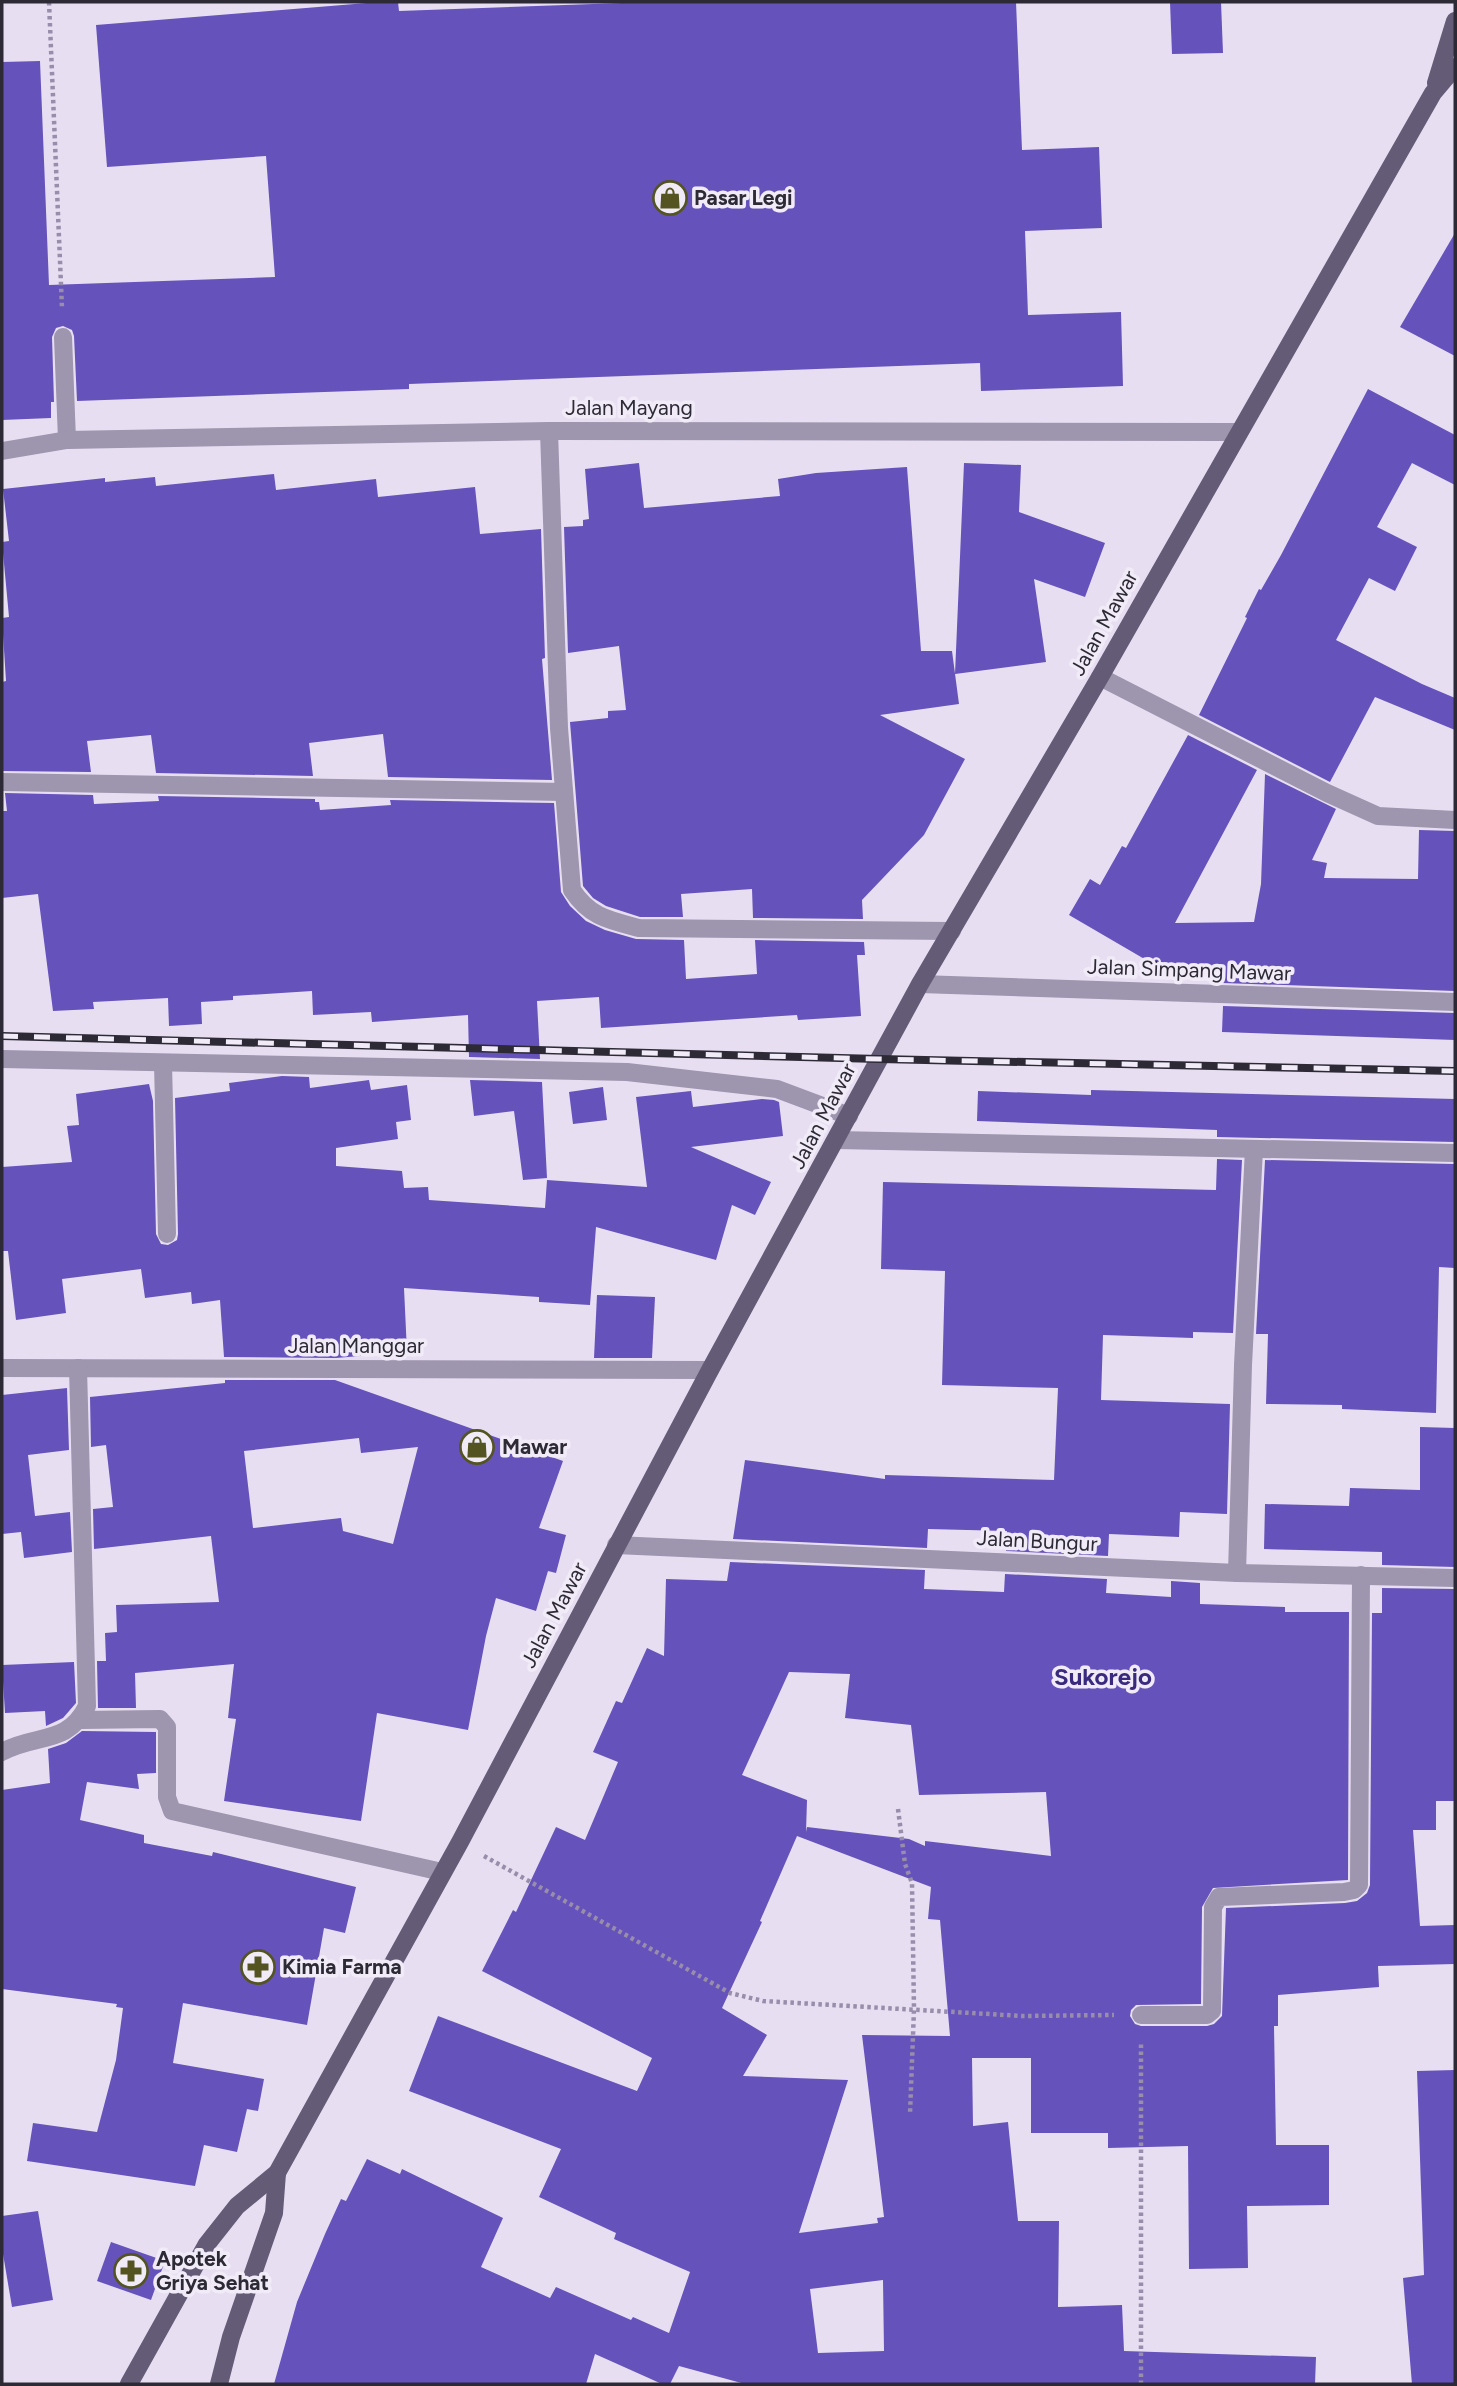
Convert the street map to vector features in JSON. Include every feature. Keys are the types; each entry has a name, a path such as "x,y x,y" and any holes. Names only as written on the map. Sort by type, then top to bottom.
{"main road":[{"name":"Jalan Mawar","path":"1433,93 1455,21"},
{"name":"Jalan Mawar","path":"129,2384 206,2244 237,2206 277,2173 460,1842 616,1545 920,984 1100,677 1433,93 1455,66"},
{"name":"Jalan Mawar","path":"219,2384 231,2337 274,2213 277,2173"}],"street":[{"path":"63,337 67,440"},
{"path":"548,431 559,728 572,890 584,907 609,920 639,928 952,931"},
{"name":"Jalan Mayang","path":"11,449 67,440 548,431 1238,432"},
{"path":"1100,677 1327,793 1378,816 1455,820"},
{"path":"2,782 564,792"},
{"name":"Jalan Simpang Mawar","path":"920,984 1455,1002"},
{"path":"2,1059 627,1072 777,1088 849,1116"},
{"path":"163,1063 167,1234"},
{"path":"836,1140 1455,1153"},
{"path":"1237,1573 1243,1364 1254,1149"},
{"name":"Jalan Manggar","path":"2,1368 710,1370"},
{"path":"2,1752 14,1745 67,1731 80,1720 87,1706 78,1368"},
{"name":"Jalan Bungur","path":"616,1545 1237,1573 1455,1578"},
{"path":"1141,2015 1207,2015 1212,2011 1213,1908 1219,1897 1344,1892 1354,1890 1359,1885 1361,1575"},
{"path":"80,1720 160,1719 167,1727 167,1797 172,1811 442,1872"}],"path":[{"path":"49,2 63,337"},
{"path":"898,1809 905,1864 912,1883 915,2009 910,2114"},
{"path":"460,1842 730,1993 763,2001 1023,2016 1141,2015 1141,2384"}],"building":[{"name":"Pasar Legi","path":"398,2 399,11 650,2 1016,2 1022,150 1099,147 1102,228 1025,231 1028,315 1121,312 1123,386 981,391 980,363 409,384 409,389 77,401 74,336 72,330 63,326 56,328 52,337 54,402 51,402 51,418 2,420 2,62 40,61 49,285 275,277 266,156 107,167 96,25"},
{"path":"1170,2 1221,2 1223,53 1172,54"},
{"path":"1455,233 1455,356 1400,327"},
{"path":"1368,389 1455,435 1455,485 1412,463 1377,527 1417,547 1395,591 1369,578 1336,640 1455,698 1455,730 1375,697 1330,782 1199,715 1259,589 1261,590 1281,555"},
{"path":"639,463 644,508 780,496 778,479 816,473 907,467 921,651 952,651 959,704 880,715 965,759 924,835 862,900 863,919 753,918 752,889 681,894 683,917 640,917 606,906 593,898 583,886 570,722 608,718 608,711 626,710 619,646 568,653 564,527 583,526 583,520 589,519 585,469"},
{"path":"964,463 1021,465 1019,512 1105,543 1085,597 1034,579 1046,662 955,674"},
{"path":"274,474 276,490 376,479 378,497 475,487 480,534 541,529 545,658 542,659 552,780 388,777 383,734 309,743 313,776 156,773 151,735 87,741 91,772 2,771 2,682 6,681 2,618 9,617 2,542 9,541 3,489 105,478 105,482 155,477 156,486"},
{"path":"1188,735 1257,770 1175,923 1254,922 1261,884 1265,774 1336,809 1312,860 1327,863 1324,878 1418,879 1419,830 1455,831 1455,991 1223,983 1223,970 1165,971 1069,915 1090,879 1100,885 1122,846 1126,848"},
{"path":"5,793 93,795 94,804 159,801 158,796 315,799 315,802 319,802 320,810 391,805 390,800 554,803 561,892 570,906 586,921 636,939 684,940 686,979 757,974 755,940 864,942 865,955 857,955 861,1016 798,1020 797,1015 601,1028 599,997 537,1001 540,1059 469,1057 468,1015 372,1022 371,1012 313,1015 312,991 233,996 233,1000 201,1002 202,1024 169,1026 168,998 93,1002 94,1009 53,1011 38,894 2,898 2,811 7,811"},
{"path":"1223,1006 1455,1013 1455,1040 1222,1032"},
{"path":"282,1076 309,1077 310,1088 369,1080 371,1090 407,1085 411,1120 396,1122 398,1139 336,1148 336,1166 402,1171 404,1188 428,1187 429,1200 545,1208 547,1180 647,1187 636,1097 691,1091 693,1107 774,1100 779,1102 783,1136 691,1147 771,1182 755,1215 732,1205 716,1260 596,1227 590,1305 539,1302 539,1297 404,1288 407,1352 336,1358 224,1357 220,1300 192,1304 191,1292 145,1298 141,1269 62,1279 66,1313 16,1320 8,1251 2,1251 2,1167 72,1162 67,1126 79,1125 76,1094 149,1084 153,1101 156,1234 161,1244 168,1245 177,1240 178,1234 175,1098 230,1091 229,1083"},
{"path":"470,1080 542,1082 547,1178 523,1180 514,1111 474,1116"},
{"path":"603,1087 607,1120 573,1124 569,1092"},
{"path":"1091,1090 1455,1099 1455,1142 1217,1137 1217,1130 977,1121 978,1091 1091,1095"},
{"path":"1217,1159 1242,1160 1233,1333 1193,1332 1193,1338 1103,1335 1101,1400 1230,1404 1227,1514 1180,1512 1179,1537 1109,1534 1108,1556 1006,1551 1007,1531 928,1529 927,1548 733,1539 745,1460 885,1479 885,1475 1054,1480 1058,1388 942,1385 945,1271 881,1269 883,1182 1216,1190"},
{"path":"1265,1160 1455,1164 1455,1268 1439,1267 1436,1413 1342,1409 1342,1405 1266,1404 1268,1334 1256,1334"},
{"path":"597,1295 655,1297 652,1358 594,1358"},
{"path":"225,1380 335,1380 563,1461 539,1528 566,1535 556,1573 548,1571 536,1611 496,1598 468,1730 377,1713 361,1821 224,1801 236,1719 228,1718 234,1664 135,1673 136,1708 98,1708 97,1661 106,1661 105,1633 117,1632 116,1605 219,1602 211,1536 94,1549 93,1509 113,1507 106,1445 91,1447 90,1397 225,1383","holes":["359,1438 361,1453 418,1447 393,1544 343,1531 341,1518 253,1528 244,1451"]},
{"path":"67,1388 69,1450 28,1455 35,1516 70,1512 72,1552 24,1558 21,1532 2,1534 2,1395"},
{"path":"1420,1427 1455,1428 1455,1567 1382,1565 1382,1552 1264,1549 1265,1504 1349,1506 1350,1488 1420,1490"},
{"path":"730,1562 925,1570 924,1589 1004,1592 1005,1574 1107,1579 1106,1593 1171,1597 1171,1581 1200,1583 1200,1604 1285,1607 1285,1612 1349,1612 1348,1880 1213,1888 1202,1907 1201,2004 1136,2005 1130,2016 1135,2024 1141,2026 1207,2026 1214,2024 1222,2016 1226,1908 1345,1903 1357,1901 1367,1893 1370,1885 1372,1613 1382,1613 1382,1588 1455,1589 1455,1801 1436,1801 1436,1830 1413,1830 1420,1926 1455,1925 1455,1964 1378,1966 1379,1987 1278,1995 1278,2026 1274,2026 1276,2145 1329,2145 1329,2205 1247,2206 1248,2268 1189,2269 1188,2146 1108,2148 1108,2133 1031,2133 1031,2058 972,2058 973,2126 1008,2122 1018,2221 1059,2221 1058,2307 1122,2305 1124,2351 1316,2357 1315,2384 745,2384 679,2366 670,2384 662,2384 595,2354 586,2384 274,2384 297,2302 325,2234 341,2199 346,2201 367,2159 400,2174 402,2169 503,2218 481,2267 550,2298 556,2287 631,2320 633,2317 669,2333 690,2272 614,2239 616,2233 539,2197 561,2149 409,2091 438,2016 637,2091 652,2058 482,1971 513,1910 516,1912 556,1827 585,1840 618,1762 593,1752 616,1701 622,1703 647,1648 664,1656 666,1579 727,1581","holes":["789,1672 850,1674 845,1718 911,1725 919,1795 1046,1792 1051,1856 925,1841 925,1846 909,1839 807,1827 806,1832 807,1800 742,1775","797,1836 931,1887 928,1919 940,1920 950,2036 862,2035 884,2217 877,2218 878,2223 799,2233 848,2080 743,2076 767,2035 722,2008 762,1922 760,1921","883,2280 884,2351 818,2353 810,2289"]},
{"path":"74,1662 76,1703 63,1718 46,1726 45,1711 5,1713 2,1665"},
{"path":"82,1731 156,1732 156,1773 137,1774 139,1789 87,1782 80,1820 144,1835 144,1843 212,1856 213,1852 356,1887 345,1933 324,1928 307,2025 183,2003 173,2063 264,2079 258,2111 247,2109 237,2152 204,2145 195,2186 27,2161 33,2123 97,2132 116,2060 123,2008 116,2007 117,2004 2,1989 2,1790 50,1783 48,1749 66,1743"},
{"path":"1455,2070 1455,2384 1412,2384 1403,2278 1424,2275 1417,2071"},
{"path":"38,2211 53,2300 12,2307 2,2248 2,2216"},
{"name":"Apotek Griya Sehat","path":"111,2242 165,2261 151,2300 97,2281"}],"railway":[{"path":"2,1036 1455,1071"}],"place":[{"name":"Pasar Legi","path":"670,198"},
{"name":"Mawar","path":"477,1447"},
{"name":"Kimia Farma","path":"258,1967"},
{"name":"Apotek Griya Sehat","path":"131,2271"}],"district":[{"name":"Sukorejo","path":"1103,1677"}]}
